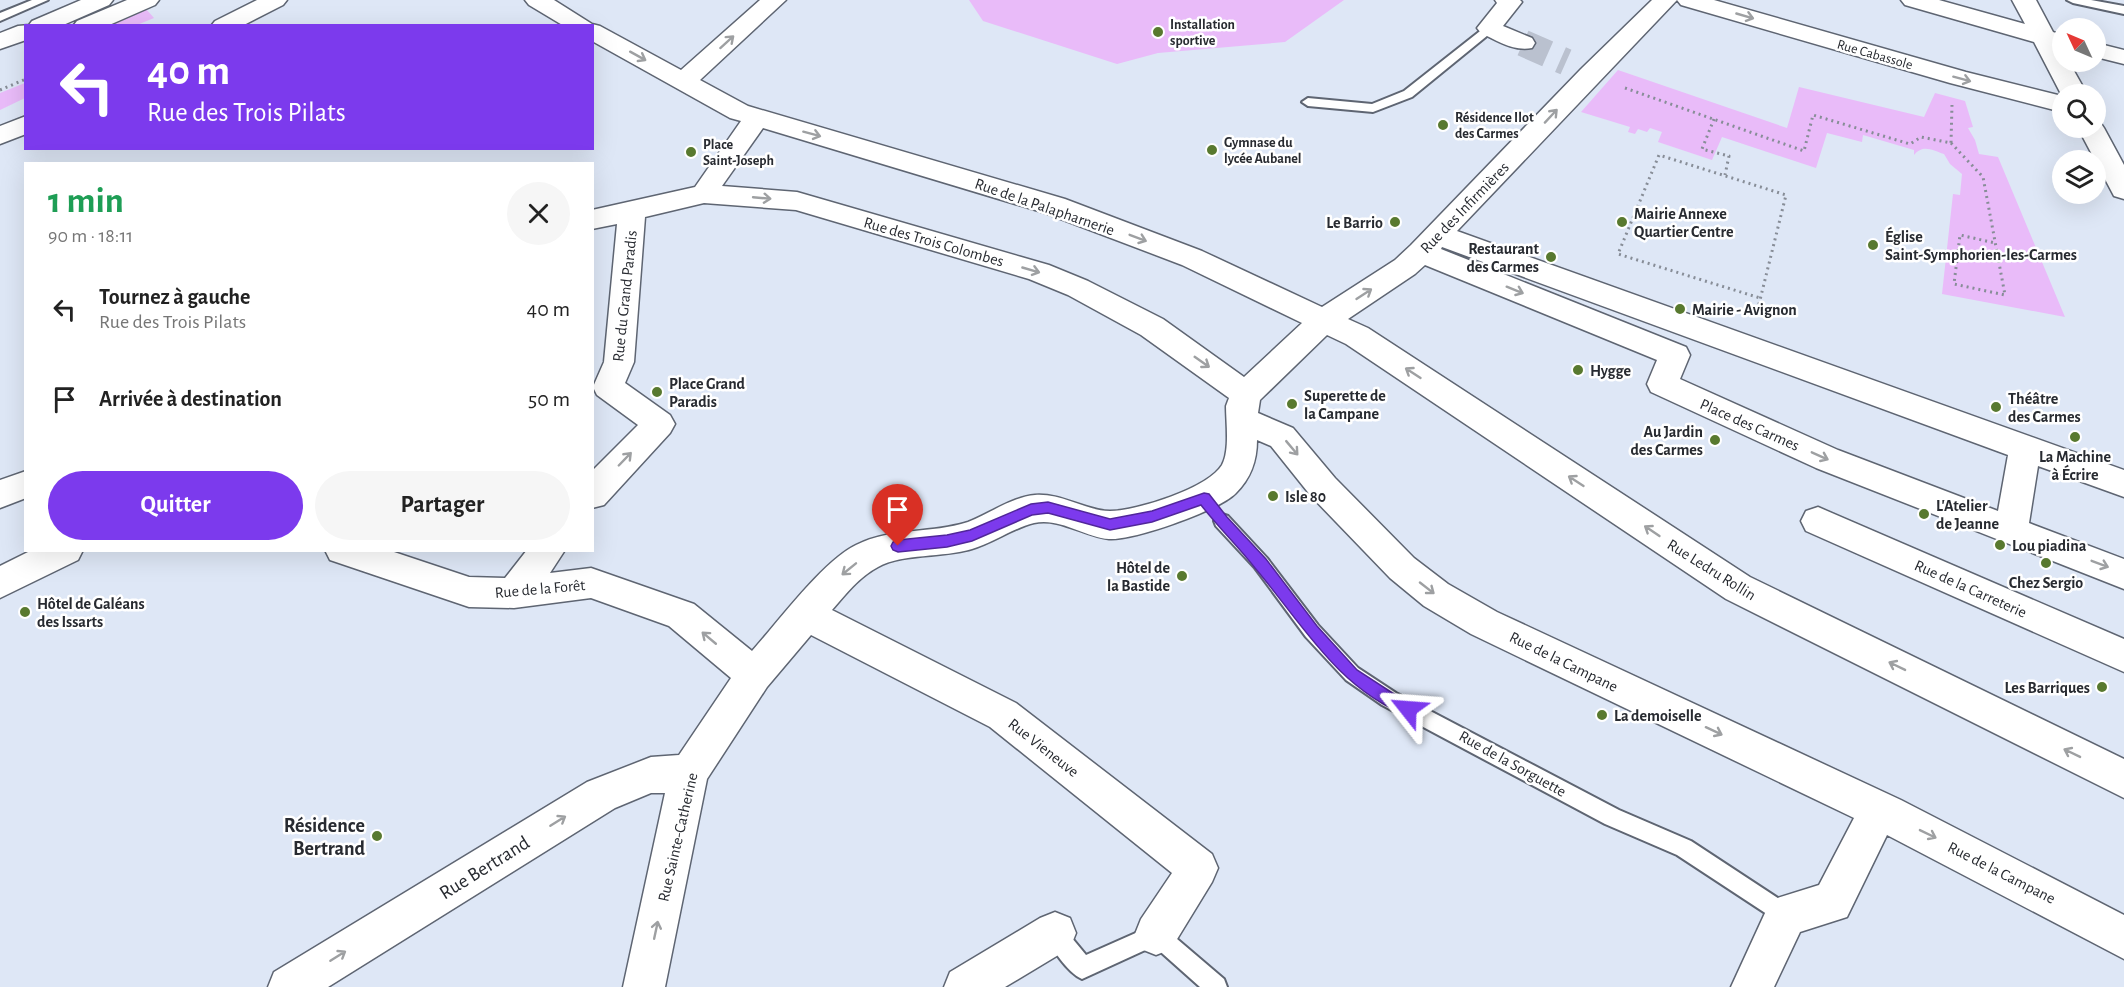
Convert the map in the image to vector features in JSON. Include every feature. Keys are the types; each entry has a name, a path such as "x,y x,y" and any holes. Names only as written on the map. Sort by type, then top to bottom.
{"street":[{"path":"45,24 101,0"},
{"path":"90,24 147,0"},
{"path":"228,24 275,0"},
{"path":"537,0 579,24"},
{"path":"594,32 684,81 774,0"},
{"path":"1507,0 1510,2 1489,28 1523,44"},
{"name":"Rue des Infirmières","path":"1244,407 1323,321 1405,267 1430,244 1590,74 1665,0"},
{"name":"Rue Cabassole","path":"1689,0 1959,78 2052,101"},
{"path":"1913,0 2052,39"},
{"path":"2024,0 2052,38"},
{"path":"0,42 24,33"},
{"path":"0,60 24,51"},
{"path":"2106,52 2124,57"},
{"path":"1566,62 1590,74"},
{"name":"Rue de la Palapharnerie","path":"684,81 756,119 1055,207 1192,258 1323,321"},
{"path":"704,194 726,159 756,119"},
{"path":"0,136 24,125"},
{"path":"2106,135 2124,140"},
{"path":"2097,138 2124,189"},
{"name":"Rue des Trois Colombes","path":"594,220 632,213 648,206 704,194 797,201 1038,272 1078,288 1152,327 1244,407"},
{"name":"Rue du Grand Paradis","path":"594,493 659,424 608,387 619,362 632,213"},
{"path":"1430,244 2124,484"},
{"name":"Place des Carmes","path":"1430,244 1675,355 1662,384 1827,459 2124,574"},
{"name":"Rue Ledru Rollin","path":"1323,321 1357,336 1738,588 2124,778"},
{"name":"Rue Sainte-Catherine","path":"644,987 689,773 754,675 845,571 868,555 898,546 947,541 972,535 1031,509 1048,508 1110,525 1152,517 1213,510 1223,486 1235,472 1241,456 1244,407"},
{"name":"Rue de la Campane","path":"1244,407 1282,437 1323,487 1394,560 1436,595 1484,622 1973,856 2124,938"},
{"path":"2011,530 2025,448"},
{"path":"0,494 24,485"},
{"name":"Rue de la Carreterie","path":"1818,521 2124,656"},
{"path":"0,583 62,552"},
{"name":"Rue de la Forêt","path":"348,552 469,592 514,593 591,583 681,615 754,675"},
{"path":"514,593 546,552"},
{"name":"Rue Vieneuve","path":"805,614 1003,715 1198,868 1156,934"},
{"name":"Rue Bertrand","path":"289,987 601,795 651,775 689,773"},
{"path":"1752,987 1786,915 1832,902 1880,810"},
{"path":"965,987 1055,933"}],"lane":[{"path":"0,17 42,0"},
{"path":"2073,0 2124,10"},
{"path":"1308,102 1373,108 1399,98 1408,94 1489,28"},
{"name":"Rue de la Sorguette","path":"1213,510 1261,564 1312,631 1352,674 1389,699 1611,817 1684,848 1786,915"},
{"path":"1055,933 1082,968 1156,934 1216,987"}],"path":[{"path":"1590,74 1804,151 1813,116 1910,144 1921,137 1951,143 1983,177 2005,296 1954,284 1960,235 1995,243"},
{"path":"1951,143 1952,98 1959,78"},
{"path":"0,90 24,80"},
{"path":"1714,119 1702,149 1729,156 1725,176"},
{"path":"1659,155 1725,176 1786,195 1760,298 1618,254 1659,155"}],"shaded area":[{"name":"Installation sportive","path":"969,0 1344,0 1285,42 1158,53 1117,64 983,21"},
{"path":"146,9 154,18 139,24 106,24"},
{"path":"1618,70 1787,128 1799,87 1924,117 1935,93 1965,101 1973,127 1968,128 1979,154 1998,157 2065,317 1942,294 1953,194 1960,195 1962,174 1950,164 1944,154 1924,149 1914,155 1914,150 1863,135 1862,142 1827,133 1816,168 1722,137 1712,160 1658,142 1662,132 1650,128 1647,132 1638,129 1635,134 1628,132 1630,127 1581,112"},
{"path":"24,83 24,98 0,110 0,93"}],"tunnel":[{"path":"1523,43 1566,62"}],"place":[{"name":"Installation sportive","path":"1158,32"},
{"name":"Résidence Ilot des Carmes","path":"1443,125"},
{"name":"Gymnase du lycée Aubanel","path":"1212,150"},
{"name":"Place Saint-Joseph","path":"691,152"},
{"name":"Le Barrio","path":"1395,222"},
{"name":"Mairie Annexe Quartier Centre","path":"1622,222"},
{"name":"Église Saint-Symphorien-les-Carmes","path":"1873,245"},
{"name":"Restaurant des Carmes","path":"1551,257"},
{"name":"Mairie - Avignon","path":"1680,309"},
{"name":"Hygge","path":"1578,370"},
{"name":"Place Grand Paradis","path":"657,392"},
{"name":"Superette de la Campane","path":"1292,404"},
{"name":"Théâtre des Carmes","path":"1996,407"},
{"name":"La Machine à Écrire","path":"2075,437"},
{"name":"Au Jardin des Carmes","path":"1715,440"},
{"name":"Isle 80","path":"1273,496"},
{"name":"L'Atelier de Jeanne","path":"1924,514"},
{"name":"Lou piadina","path":"2000,545"},
{"name":"Chez Sergio","path":"2046,563"},
{"name":"Hôtel de la Bastide","path":"1182,576"},
{"name":"Hôtel de Galéans des Issarts","path":"25,612"},
{"name":"Les Barriques","path":"2102,687"},
{"name":"La demoiselle","path":"1602,715"},
{"name":"Résidence Bertrand","path":"377,836"}],"route":[{"path":"898,546 947,541 972,535 1031,509 1048,508 1110,525 1152,517 1204,498 1261,564 1312,631 1352,674 1408,709"}]}
